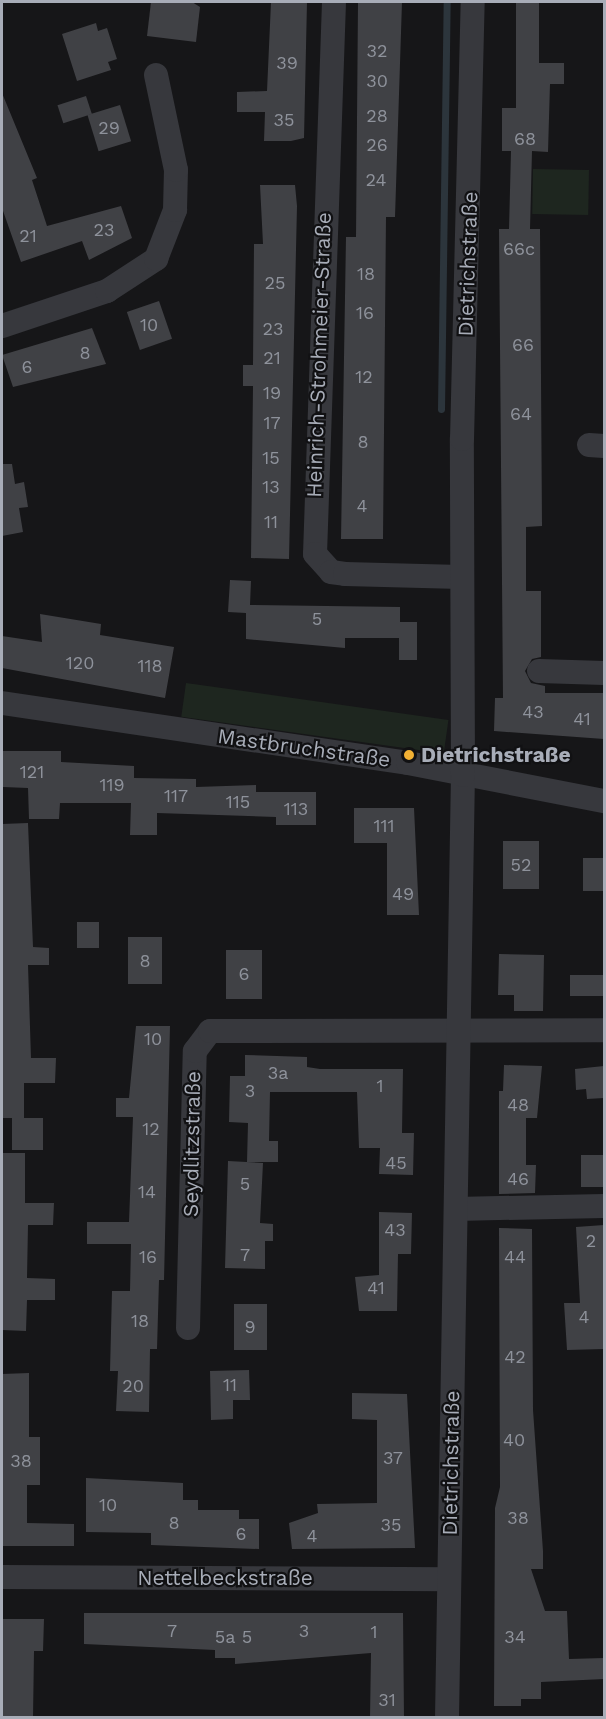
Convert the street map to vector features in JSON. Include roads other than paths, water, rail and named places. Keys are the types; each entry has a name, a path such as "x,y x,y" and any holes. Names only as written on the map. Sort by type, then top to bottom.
{"street":[{"name":"Heinrich-Strohmeier-Straße","path":"334,2 315,554 331,572 461,577"},
{"name":"Dietrichstraße","path":"447,1718 456,1209 456,1032 463,775 461,577 473,2"},
{"path":"2,326 108,291 156,259 175,210 176,170 156,75"},
{"path":"539,671 604,673"},
{"name":"Mastbruchstraße","path":"2,703 463,775 604,801"},
{"path":"456,1032 604,1030"},
{"name":"Seydlitzstraße","path":"188,1328 195,1051 210,1031 456,1032"},
{"path":"456,1209 604,1206"},
{"name":"Nettelbeckstraße","path":"2,1577 448,1579"}],"waterway":[{"path":"441,409 447,2"}],"place":[{"name":"Dietrichstraße","path":"409,755"}]}
